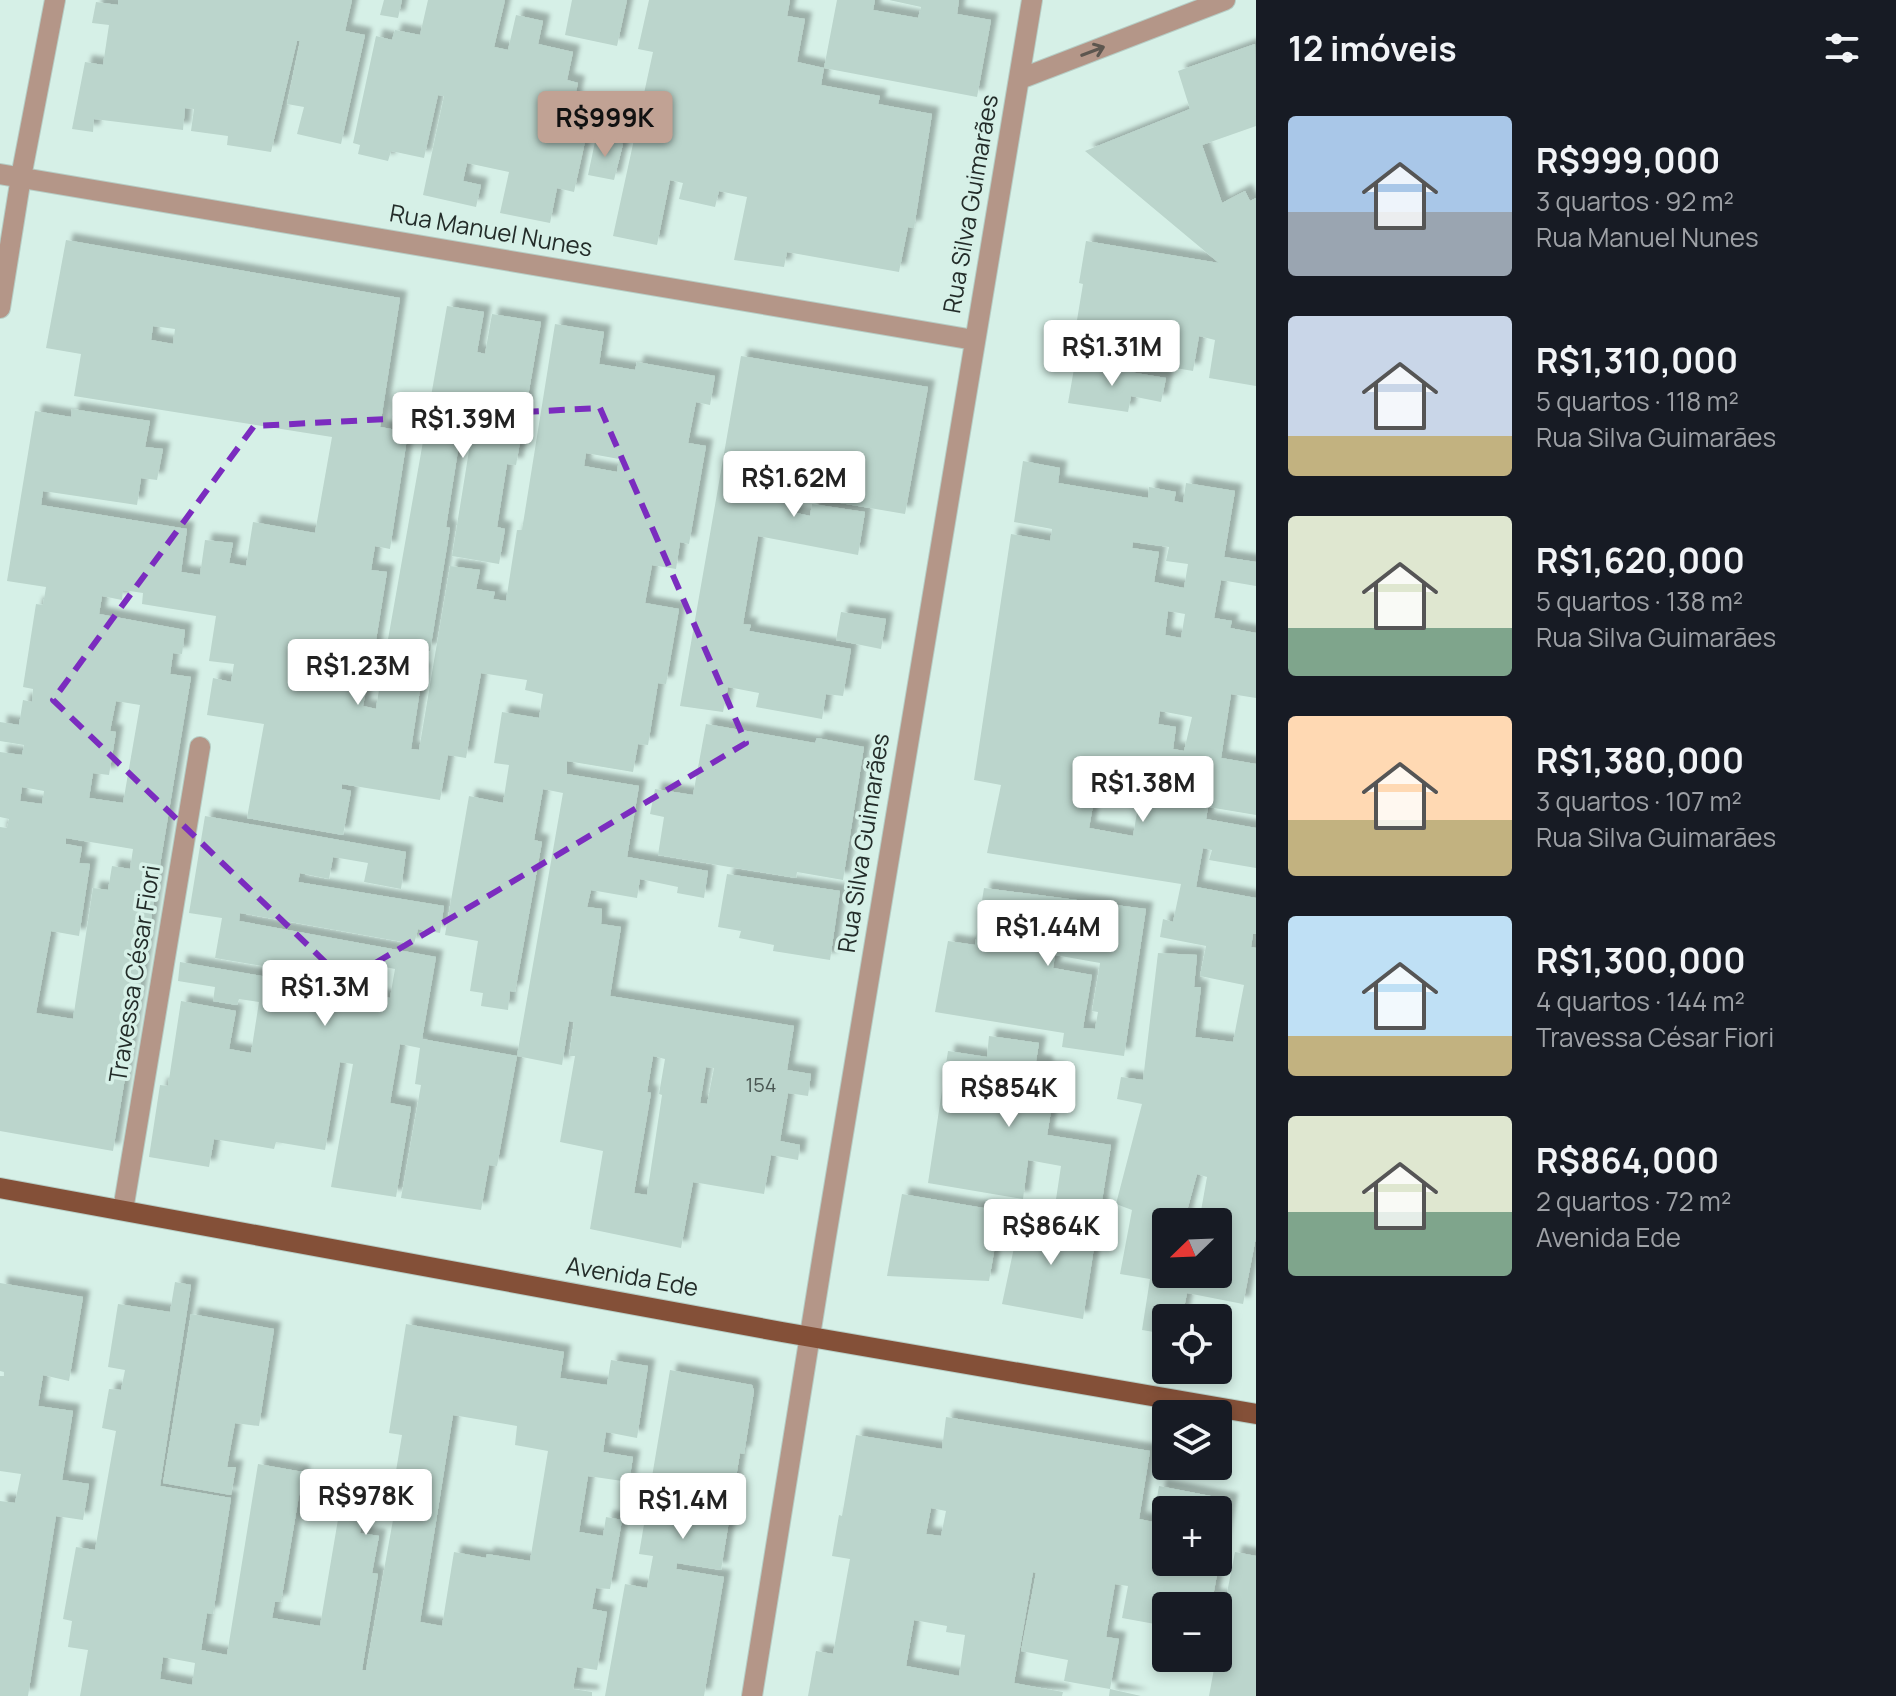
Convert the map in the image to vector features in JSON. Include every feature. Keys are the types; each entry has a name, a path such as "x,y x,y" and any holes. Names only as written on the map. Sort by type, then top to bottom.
{"main road":[{"name":"Avenida Ede","path":"0,1188 811,1337 1256,1414"}],"street":[{"path":"0,308 55,0"},
{"name":"Rua Silva Guimarães","path":"752,1696 826,1232 1032,0"},
{"path":"1020,79 1225,0"},
{"name":"Rua Manuel Nunes","path":"0,174 974,340"},
{"name":"Travessa César Fiori","path":"123,1210 200,747"}],"highlighted area":[{"path":"600,408 746,743 345,981 53,700 254,426"}],"building":[{"path":"118,0 352,0 345,31 365,35 341,144 297,134 304,107 287,104 300,41 297,41 271,152 227,145 228,136 191,131 194,109 185,108 183,130 94,119 93,132 72,129 85,62 103,65 109,25 92,23 96,2 118,5"},
{"path":"384,0 402,0 398,18 380,15"},
{"path":"428,0 505,0 494,47 508,50 516,15 543,21 538,44 573,52 567,80 578,83 572,110 591,114 574,192 557,188 550,223 500,213 509,172 467,163 463,181 481,185 476,207 423,195 444,96 438,95 424,158 391,151 388,161 358,154 360,145 353,143 376,36 392,40 395,30 420,35"},
{"path":"572,0 627,0 617,46 565,35"},
{"path":"649,0 790,0 787,16 805,19 797,62 824,68 821,85 880,96 878,104 932,114 914,228 908,227 899,272 787,252 784,267 734,260 747,197 719,191 715,207 679,199 683,183 670,180 657,245 613,236 653,52 638,49"},
{"path":"837,0 875,0 873,10 918,18 921,7 889,0 959,0 957,14 991,20 977,97 824,68"},
{"path":"1255,44 1256,126 1202,145 1222,203 1245,191 1250,201 1256,198 1256,386 1209,378 1215,340 1199,336 1193,371 1072,350 1083,284 1079,283 1086,241 1219,263 1085,151 1190,109 1178,71"},
{"path":"596,137 623,144 614,180 588,175"},
{"path":"66,240 400,298 380,427 408,432 390,549 375,546 371,570 387,572 372,665 363,663 361,673 369,674 363,706 376,709 383,664 423,670 411,749 419,750 450,566 480,570 476,589 495,592 493,599 506,601 517,530 522,530 555,324 604,332 599,364 635,370 637,362 715,376 710,405 696,402 688,443 706,446 689,544 680,542 676,569 652,565 645,603 679,609 666,684 658,683 648,745 638,744 633,772 567,761 567,774 639,786 627,857 708,871 704,898 677,893 678,887 640,879 637,898 591,890 587,907 602,909 601,924 621,927 610,996 794,1026 787,1070 811,1074 808,1096 788,1093 780,1141 800,1145 798,1160 771,1155 764,1194 693,1182 681,1248 590,1229 603,1151 560,1142 575,1056 569,1056 574,1022 569,1021 562,1065 517,1056 563,793 543,789 534,840 542,842 515,992 510,991 508,1010 481,1006 483,993 470,991 478,941 445,935 469,796 503,803 509,765 494,763 502,712 539,718 543,694 525,690 527,680 481,673 466,758 448,755 440,800 342,784 342,789 351,791 343,835 247,818 264,724 207,715 213,678 231,682 234,664 209,661 216,616 142,604 143,593 123,590 122,600 102,596 99,614 185,630 182,654 173,653 170,674 191,677 113,1151 0,1131 0,827 7,828 9,819 0,817 0,752 22,755 24,745 0,741 0,722 19,725 23,700 32,702 33,689 23,687 36,604 43,605 46,587 7,581 35,411 71,417 72,409 150,421 145,447 163,449 157,480 141,478 137,505 43,491 41,505 187,529 181,572 200,575 205,540 233,543 229,563 246,566 253,522 315,533 332,437 74,396 81,354 46,348","holes":["153,326 175,329 173,344 151,340","586,453 619,459 617,472 584,466","116,701 140,705 123,803 89,798 93,773 109,775 116,732 110,731","22,787 44,791 42,804 20,801","66,838 133,849 130,869 112,866 108,890 93,888 73,1019 36,1013 51,931 79,936 90,864 79,863 82,847 66,844","653,1056 665,1059 647,1195 634,1193 651,1093 647,1092","706,1067 714,1068 707,1104 700,1103"]},
{"path":"447,306 484,312 477,352 485,354 492,314 541,322 516,465 507,464 497,527 505,529 499,564 452,556 477,401 466,399 446,527 450,528 430,651 387,645"},
{"path":"741,356 928,387 905,514 817,499 825,457 803,453 792,512 810,516 812,504 865,512 858,555 758,536 743,624 751,625 749,631 851,649 843,696 826,694 822,719 756,707 759,693 728,687 723,712 680,706"},
{"path":"1075,363 1166,378 1161,402 1131,396 1128,412 1068,403"},
{"path":"1023,461 1060,468 1058,483 1148,498 1149,487 1176,492 1174,501 1183,503 1186,483 1235,491 1224,557 1256,562 1256,586 1221,580 1214,618 1232,621 1230,628 1256,633 1256,698 1231,694 1221,758 1256,764 1256,815 1208,807 1206,819 1256,828 1256,868 1209,860 1212,850 1203,848 1196,887 1256,898 1256,934 1253,934 1251,947 1256,948 1256,1237 1243,1304 1187,1293 1185,1304 1152,1304 1152,1332 1142,1330 1150,1279 1120,1274 1132,1210 1116,1204 1142,1104 1117,1099 1121,1077 1143,1080 1158,953 1197,955 1194,987 1201,987 1195,1037 1233,1042 1244,985 1200,976 1206,946 1160,937 1163,919 1173,922 1181,884 987,853 1001,785 974,780 1011,534 1050,541 1052,529 1014,522","holes":["1133,542 1169,547 1166,561 1188,564 1184,588 1154,582 1159,552 1132,548","1168,611 1185,614 1181,638 1165,635","1160,711 1192,717 1184,751 1173,749 1176,727 1158,724","1094,800 1138,807 1133,836 1089,828"]},
{"path":"841,612 886,619 881,649 836,640"},
{"path":"706,724 815,743 817,738 864,747 843,880 797,872 796,878 658,855 664,817 650,814 655,789 693,795"},
{"path":"205,816 406,852 401,889 364,882 368,863 333,857 329,879 300,873 298,882 444,906 440,933 418,929 414,944 240,913 239,921 436,957 422,1039 517,1056 497,1166 489,1165 481,1210 401,1198 421,1085 415,1084 420,1048 400,1044 390,1103 411,1107 396,1197 331,1187 353,1064 340,1062 325,1150 276,1142 274,1149 214,1139 209,1167 149,1157 160,1085 168,1086 181,1001 236,1011 229,1049 251,1053 259,1002 239,999 237,1005 213,1001 215,987 178,981 180,962 390,998 395,969 355,961 352,981 215,958 222,918 189,913"},
{"path":"727,874 840,891 830,960 773,951 774,945 739,938 741,931 718,927"},
{"path":"984,888 1146,909 1124,1056 1062,1047 1064,1033 935,1012 948,941 975,945","holes":["1055,955 1100,963 1092,1011 1098,1012 1095,1029 1083,1028 1092,975 1053,968"]},
{"path":"989,1036 1039,1043 1036,1061 1046,1063 1046,1068 1058,1070 1047,1135 1111,1145 1100,1213 1055,1206 1061,1166 1028,1160 1023,1199 928,1183 948,1051 987,1057"},
{"path":"902,1194 1001,1211 989,1281 887,1276"},
{"path":"1021,1215 1097,1228 1083,1319 1002,1304"},
{"path":"175,1282 191,1285 160,1486 231,1498 213,1614 207,1613 201,1650 227,1655 258,1464 303,1472 281,1602 275,1602 272,1618 320,1626 344,1484 368,1488 360,1533 379,1536 372,1573 378,1574 362,1670 366,1670 393,1520 388,1519 402,1435 389,1433 406,1324 564,1352 560,1378 607,1385 611,1360 648,1366 637,1438 606,1432 603,1452 633,1457 629,1482 588,1476 579,1532 603,1536 606,1517 622,1520 610,1589 596,1588 592,1609 607,1612 597,1670 577,1667 573,1689 592,1692 592,1696 80,1696 88,1650 68,1647 72,1621 63,1619 76,1547 95,1550 116,1431 102,1428 109,1389 121,1390 125,1370 108,1367 118,1304 170,1312","holes":["453,1415 517,1426 515,1445 548,1451 530,1561 454,1552 442,1626 420,1622","163,1657 195,1663 192,1685 160,1679"]},
{"path":"0,1283 83,1297 69,1381 43,1375 38,1406 73,1411 62,1480 89,1484 83,1520 56,1516 28,1696 0,1696 0,1501 15,1503 21,1474 0,1471 0,1376 4,1376 4,1372 0,1371"},
{"path":"191,1314 274,1329 259,1426 235,1423 227,1467 236,1467 231,1495 163,1483"},
{"path":"670,1370 752,1385 754,1391 744,1454 740,1453 721,1570 677,1563 676,1569 724,1577 704,1696 605,1696 625,1584 647,1588 653,1556 639,1554"},
{"path":"946,1417 1150,1451 1139,1519 1152,1522 1152,1576 1217,1576 1214,1592 1152,1592 1152,1623 1122,1618 1128,1586 1115,1584 1106,1637 1119,1639 1110,1689 1064,1681 1068,1660 1021,1651 1036,1573 1033,1572 1014,1683 1063,1692 1062,1696 808,1696 816,1651 833,1654 850,1559 832,1556 856,1435 942,1449","holes":["931,1508 946,1511 941,1536 926,1534","914,1620 947,1626 946,1632 965,1635 959,1676 906,1666"]},
{"path":"1159,1486 1210,1496 1157,1496"},
{"path":"1235,1552 1256,1556 1256,1696 1209,1696 1213,1672 1232,1672 1232,1592 1227,1592"},
{"path":"1110,1689 1141,1696 1109,1696"}]}
